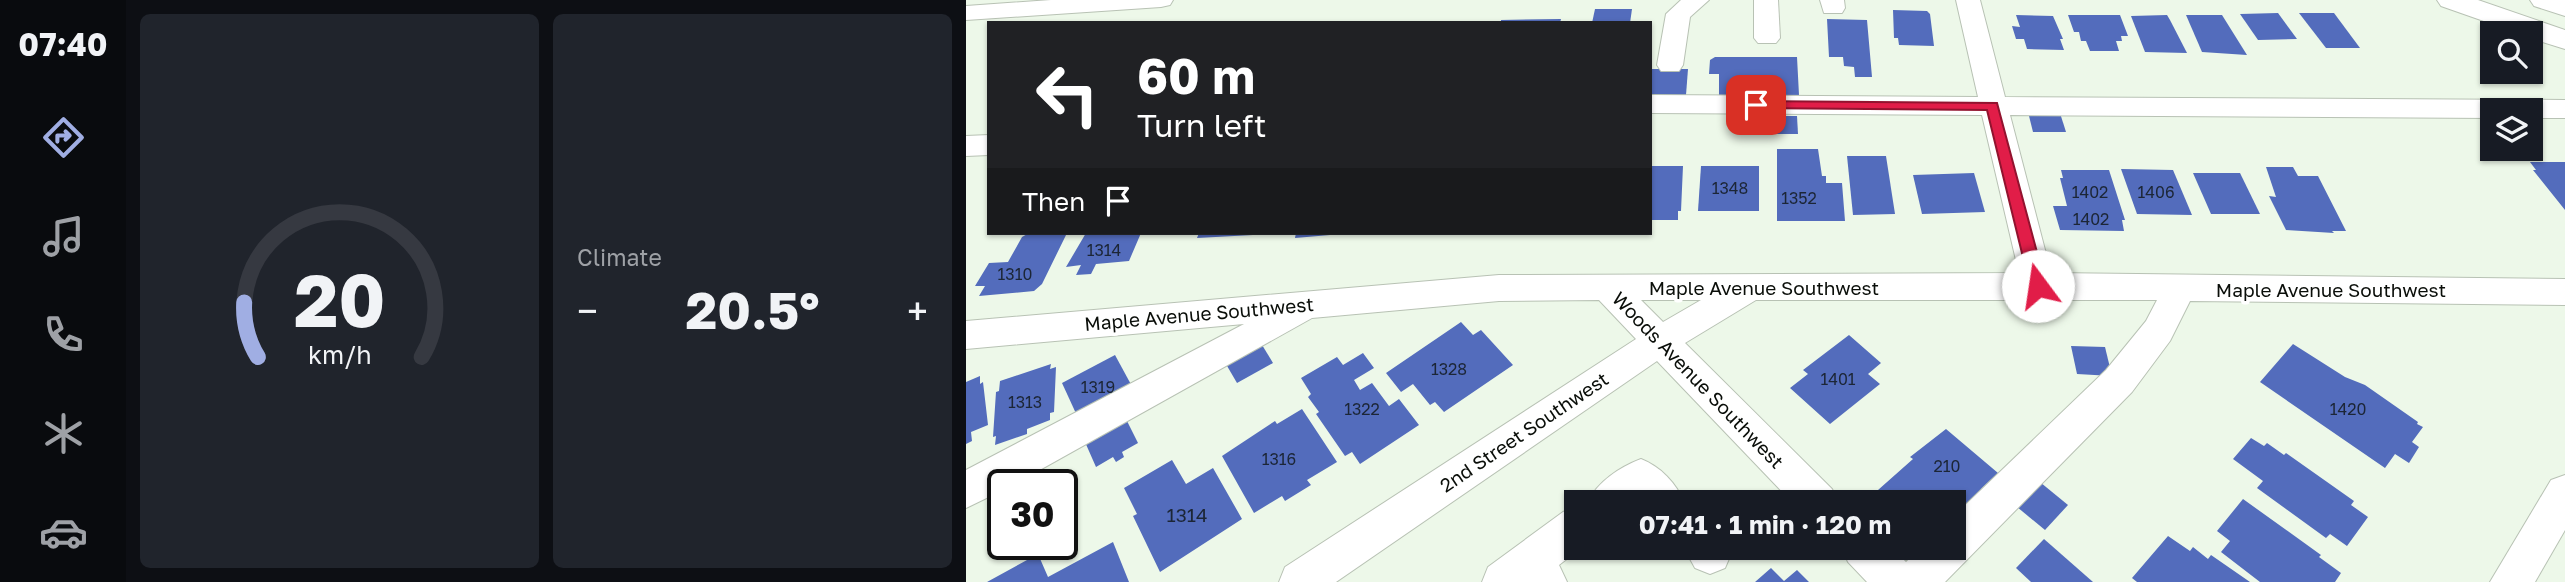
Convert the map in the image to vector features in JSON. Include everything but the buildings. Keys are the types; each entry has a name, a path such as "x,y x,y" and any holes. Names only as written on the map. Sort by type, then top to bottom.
{"highway":[{"path":"2451,0 2565,40"},
{"path":"2544,0 2565,7"}],"street":[{"path":"966,13 1161,0"},
{"path":"1670,65 1678,14 1697,0"},
{"path":"1766,0 1767,38"},
{"path":"1968,0 2038,286"},
{"path":"1652,104 2565,109"},
{"path":"966,146 987,145"},
{"name":"Maple Avenue Southwest","path":"966,335 1499,288 2038,286 2565,292"},
{"name":"2nd Street Southwest","path":"1300,582 1660,341 1750,287"},
{"name":"Woods Avenue Southwest","path":"1608,288 1806,490"},
{"path":"1966,532 2119,382 2158,331 2179,289"},
{"path":"966,490 1313,303"},
{"path":"1624,490 1641,477 1653,490"},
{"path":"2511,582 2565,493"},
{"path":"1527,575 1564,539"},
{"path":"1875,560 1896,582"},
{"path":"1915,582 1938,560"}],"route":[{"path":"1756,105 1993,106 2038,286"}]}
